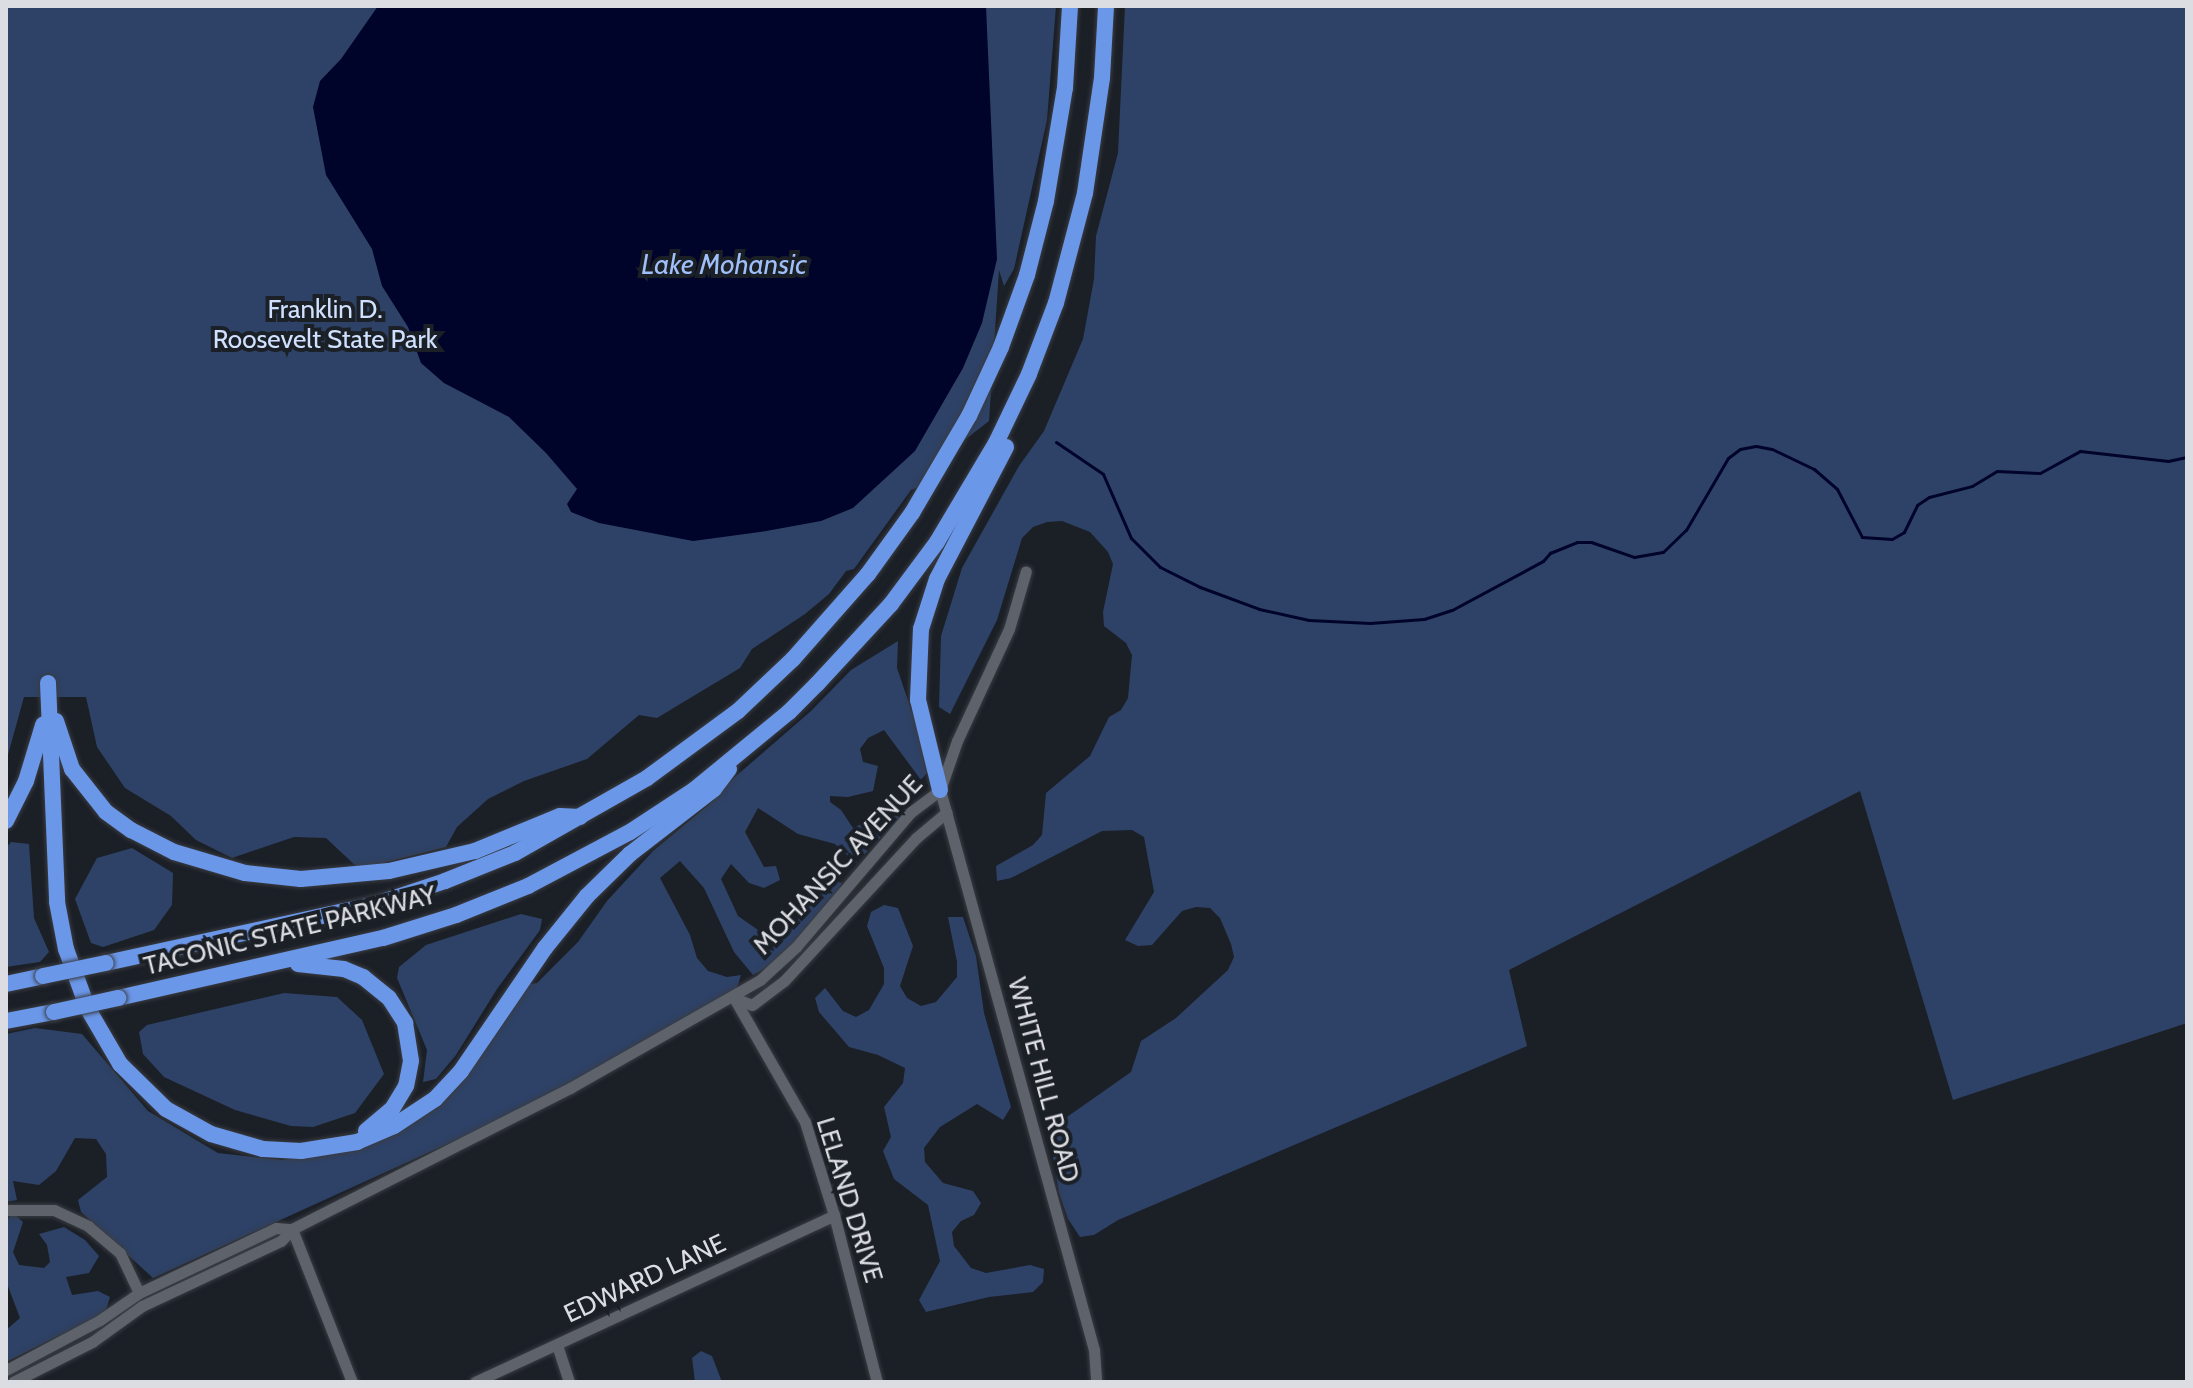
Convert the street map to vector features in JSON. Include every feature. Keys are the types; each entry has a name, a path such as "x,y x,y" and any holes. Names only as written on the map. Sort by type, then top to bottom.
{"highway":[{"name":"TACONIC STATE PARKWAY","path":"6,984 337,914 409,894 515,853 582,818 647,778 708,735 793,659 868,574 932,481 986,382 1027,275 1046,201 1060,126 1070,6"},
{"name":"TACONIC STATE PARKWAY","path":"6,1021 284,962 420,927 528,886 630,832 694,790 817,684 915,573 977,477 1029,374 1060,291 1085,193 1101,91 1106,6"},
{"path":"940,790 918,700 917,659 923,619 941,569 1005,448 1029,374"},
{"path":"48,683 67,758 96,802 144,838 190,859 229,870 301,879 389,871 475,851 560,816 582,818"},
{"path":"6,821 36,755 48,683"},
{"path":"48,683 59,918 75,978 102,1037 130,1076 153,1099 211,1134 263,1149 301,1151 335,1146 384,1131 444,1090 582,903 630,854 714,789 735,756"},
{"path":"284,962 333,967 363,977 389,998 408,1032 410,1070 397,1102 379,1122 335,1146"}],"street":[{"name":"MOHANSIC AVENUE","path":"13,1382 92,1342 142,1306 281,1241 292,1229 525,1112 734,998 785,958 911,812 940,790 957,741 1009,629 1026,571"},
{"name":"WHITE HILL ROAD","path":"940,790 1094,1350 1096,1382"},
{"name":"MOHANSIC AVENUE","path":"734,998 752,1005 784,981 916,838 947,812"},
{"name":"LELAND DRIVE","path":"734,998 805,1122 834,1215 877,1382"},
{"path":"6,1210 54,1210 88,1226 120,1253 139,1293"},
{"name":"EDWARD LANE","path":"475,1382 834,1215"},
{"name":"MOHANSIC AVENUE","path":"6,1370 100,1320 139,1293 276,1228 292,1229"},
{"path":"292,1229 352,1382"},
{"path":"557,1345 569,1382"}],"green space":[{"name":"Franklin D. Roosevelt State Park","path":"6,6 1056,6 1047,120 1014,269 1004,286 999,270 989,421 945,455 930,482 911,490 854,569 846,571 829,594 752,649 740,668 657,718 639,715 587,759 524,781 488,799 457,827 446,847 359,869 326,838 294,837 232,858 196,840 171,816 125,788 97,747 86,697 24,697 6,762"},
{"path":"1125,6 2187,6 2187,1023 1953,1100 1860,791 1509,970 1527,1046 1118,1220 1094,1235 1080,1237 1068,1219 1059,1193 1052,1151 1057,1124 1131,1072 1141,1041 1176,1018 1228,970 1234,957 1231,944 1220,918 1210,908 1196,907 1182,911 1152,945 1138,946 1125,940 1154,892 1144,837 1132,830 1102,831 1011,878 997,881 996,866 1033,845 1042,835 1046,793 1090,756 1109,717 1121,710 1128,698 1132,655 1126,643 1104,626 1103,612 1113,564 1108,552 1090,532 1062,521 1047,522 1033,527 1022,538 997,620 950,714 939,707 941,636 962,568 1019,466 1044,431 1083,339 1094,279 1096,236 1118,153"},
{"path":"898,641 897,668 931,768 921,780 884,730 868,738 860,749 863,762 878,766 873,791 848,797 830,796 830,802 841,810 853,828 875,817 883,804 899,802 905,812 856,863 835,844 798,834 758,808 745,832 764,867 776,866 780,880 764,888 749,883 731,864 721,879 738,916 758,930 775,933 798,922 798,898 832,880 842,883 832,901 776,963 753,975 734,952 704,888 680,861 660,878 690,935 697,958 708,971 727,977 741,975 737,988 654,1040 465,1136 153,1278 81,1212 78,1200 107,1177 106,1154 96,1139 75,1138 56,1171 39,1185 13,1181 17,1200 6,1202 6,1034 35,1028 82,1034 148,1111 218,1153 282,1160 344,1151 409,1124 525,985 537,983 578,942 607,901 653,851 713,801 721,789 811,711 851,670"},
{"path":"11,842 29,844 34,918 49,952 40,962 6,967 6,848"},
{"path":"132,848 173,873 172,905 154,930 103,947 91,943 75,899 97,858"},
{"path":"884,905 898,908 913,946 900,986 907,998 921,1006 936,1002 957,977 948,917 963,917 976,956 984,1013 1011,1107 1003,1120 977,1104 940,1127 924,1148 925,1162 943,1183 973,1191 981,1203 974,1215 961,1221 952,1232 954,1246 971,1268 986,1273 1030,1265 1044,1269 1043,1282 1033,1292 989,1297 926,1312 919,1300 940,1261 928,1205 894,1179 883,1151 891,1137 884,1107 903,1083 905,1068 878,1055 849,1047 819,1012 815,998 825,988 843,1011 856,1017 869,1010 884,984 884,968 867,926 871,912"},
{"path":"521,914 542,919 540,930 497,989 456,1055 436,1079 423,1082 427,1050 397,978 399,967 426,945"},
{"path":"284,993 337,997 362,1020 384,1074 355,1113 313,1127 291,1126 235,1110 164,1077 143,1054 139,1032 147,1025"},
{"path":"13,1213 23,1222 13,1252 19,1265 44,1268 50,1262 47,1245 39,1234 64,1227 85,1240 99,1256 89,1273 66,1277 72,1295 98,1291 110,1297 105,1313 6,1362 6,1330 20,1318 6,1281 6,1221"},
{"path":"701,1351 712,1356 722,1382 695,1382 692,1358"}],"water":[{"name":"Lake Mohansic","path":"378,6 986,6 997,259 982,323 963,368 915,451 853,508 821,521 760,532 693,541 599,523 571,512 567,504 577,489 546,453 509,417 444,383 421,363 408,327 382,286 372,249 326,175 313,107 320,81 341,59"}],"waterway":[{"path":"1056,442 1103,474 1131,538 1160,567 1200,587 1259,609 1309,620 1370,623 1424,619 1452,610 1543,561 1550,553 1577,542 1591,542 1634,557 1663,552 1686,530 1728,458 1740,449 1756,446 1772,449 1814,469 1837,489 1862,537 1892,539 1904,532 1917,505 1929,497 1972,486 1997,471 2040,473 2080,451 2168,461 2187,457"}]}
